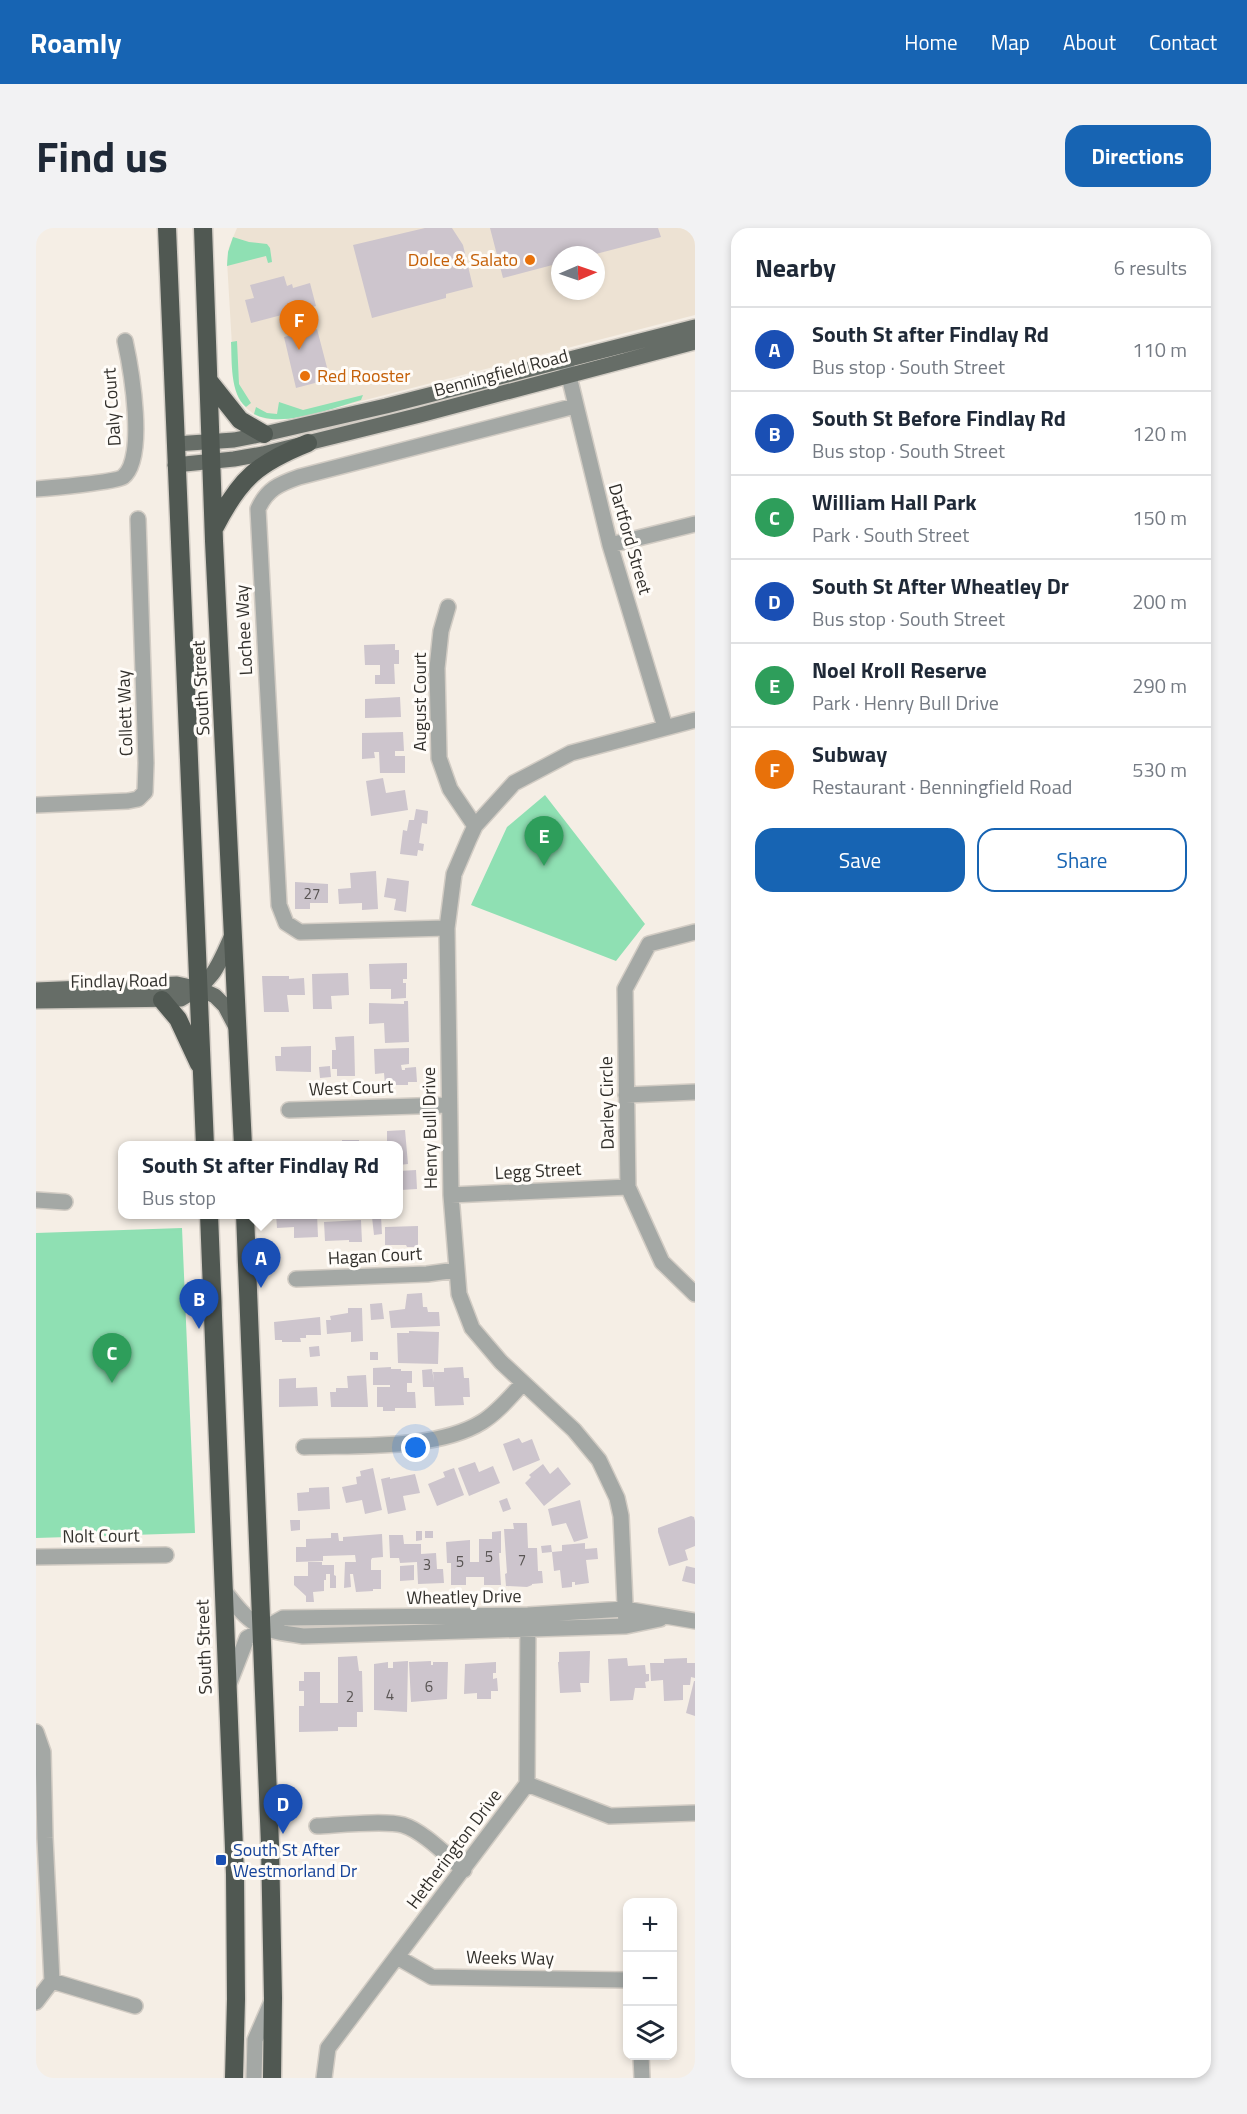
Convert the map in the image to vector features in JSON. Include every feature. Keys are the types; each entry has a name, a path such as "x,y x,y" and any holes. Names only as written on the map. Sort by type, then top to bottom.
{"highway":[{"name":"South Street","path":"167,228 205,1141"},
{"name":"South Street","path":"203,228 214,529 243,1141"},
{"path":"209,381 240,420 264,434"},
{"path":"214,529 233,495 254,472 275,456 308,443"},
{"path":"162,1000 178,1019 202,1074"},
{"name":"South Street","path":"209,1219 235,1874 234,2078"},
{"path":"246,1219 257,1551 270,1834 272,2078"}],"main road":[{"name":"Benningfield Road","path":"176,465 241,459 308,443 567,368 695,327"},
{"name":"Benningfield Road","path":"175,444 234,440 695,342"},
{"path":"200,989 210,979 219,964 233,932"},
{"name":"Findlay Road","path":"36,990 177,984 200,989 215,996 225,1006 238,1030"},
{"name":"Findlay Road","path":"36,1001 181,999 200,989"}],"street":[{"name":"Daly Court","path":"36,489 119,479 130,469 135,458 134,406 131,368 125,341"},
{"name":"Dartford Street","path":"567,368 610,545 665,727"},
{"name":"Lochee Way","path":"447,928 300,932 286,923 279,905 258,509 263,499 274,487 299,477 575,406"},
{"name":"Collett Way","path":"36,805 128,801 138,799 147,787 138,519"},
{"path":"610,545 695,524"},
{"name":"August Court","path":"448,607 441,631 437,668 439,758 450,789 476,826"},
{"name":"Henry Bull Drive","path":"626,1626 622,1529 617,1498 600,1460 574,1430 501,1362 472,1328 459,1294 451,1195 447,928 454,874 476,826 514,783 571,753 695,720"},
{"name":"Darley Circle","path":"695,932 649,944 625,989 628,1187 662,1262 695,1294"},
{"path":"626,1095 695,1092"},
{"name":"West Court","path":"290,1110 449,1105"},
{"name":"Legg Street","path":"451,1195 628,1187"},
{"path":"36,1200 65,1202"},
{"name":"Hagan Court","path":"296,1279 427,1274 456,1270"},
{"path":"304,1447 410,1443 448,1436 481,1422 501,1406 523,1383"},
{"name":"Nolt Court","path":"36,1557 166,1555"},
{"path":"223,1589 242,1615 262,1628"},
{"name":"Wheatley Drive","path":"528,1621 625,1609 695,1621"},
{"name":"Wheatley Drive","path":"226,1689 247,1638 283,1618 528,1621 626,1626 669,1618"},
{"name":"Hetherington Drive","path":"324,2078 328,2048 527,1784 528,1621"},
{"path":"36,1732 43,1752 40,1838 52,1981 36,2002"},
{"path":"527,1784 610,1816 695,1813"},
{"path":"317,1826 390,1823 402,1825 416,1831 464,1870"},
{"name":"Weeks Way","path":"397,1957 432,1977 623,1980"},
{"path":"52,1981 135,2006"},
{"path":"254,2078 255,2040 273,1998"},
{"path":"641,2060 642,2078"}],"shaded area":[{"path":"237,228 695,228 695,315 307,415 288,419 267,419 255,415 245,407 238,396 234,380 227,261 229,247"}],"green space":[{"path":"233,237 267,244 270,248 272,262 268,263 266,256 227,266 228,252"},
{"path":"237,341 239,384 251,403 246,407 234,386 231,342"},
{"path":"363,395 361,400 307,416 278,419 254,414 256,407 267,413 277,414 279,402 303,410"},
{"path":"545,795 645,924 616,961 471,905 507,827"},
{"path":"182,1228 195,1533 36,1538 36,1233"}],"building":[{"path":"425,228 452,228 463,245 473,287 446,294 446,298 372,318 353,245"},
{"path":"490,228 658,228 661,237 605,252 605,246 551,246 551,265 503,278"},
{"path":"284,276 287,286 292,284 293,288 310,283 316,306 251,323 245,300 254,298 250,285"},
{"path":"317,329 330,379 296,388 284,337"},
{"path":"395,644 395,650 399,650 399,664 394,664 395,684 375,684 375,675 380,675 380,665 365,665 364,645"},
{"path":"400,697 401,717 365,718 365,699"},
{"path":"403,732 404,751 395,751 395,756 405,756 405,773 380,773 379,752 374,752 375,758 362,759 362,733"},
{"path":"383,778 386,793 405,790 408,810 371,816 366,781"},
{"path":"416,809 428,811 427,824 422,823 419,843 424,844 423,851 418,850 417,856 400,854 403,830 407,831 409,820 414,820"},
{"path":"376,871 378,909 362,910 362,903 339,904 338,889 351,888 350,873"},
{"path":"387,878 409,881 406,912 394,910 396,899 384,897"},
{"path":"295,882 328,884 328,903 310,903 310,909 295,909"},
{"path":"407,963 407,979 403,979 403,983 406,983 406,998 391,999 391,989 370,989 369,964"},
{"path":"348,973 349,995 331,996 332,1009 313,1009 312,974"},
{"path":"262,976 304,978 305,995 287,995 289,1012 264,1012"},
{"path":"404,1001 408,1001 409,1042 385,1043 384,1023 369,1024 369,1003 404,1004"},
{"path":"354,1036 355,1076 337,1076 337,1069 332,1069 332,1050 336,1050 335,1037"},
{"path":"311,1046 311,1072 276,1071 275,1056 281,1056 281,1047"},
{"path":"409,1048 409,1064 401,1065 402,1070 416,1067 417,1082 408,1082 408,1085 385,1085 384,1073 375,1074 374,1049"},
{"path":"330,1066 331,1077 320,1078 319,1067"},
{"path":"405,1130 408,1164 403,1165 403,1141 387,1141 387,1131"},
{"path":"416,1170 417,1189 403,1190 403,1171"},
{"path":"276,1219 317,1219 318,1237 294,1238 294,1227 277,1228"},
{"path":"372,1219 381,1219 382,1234 374,1235"},
{"path":"361,1220 362,1242 325,1241 324,1222"},
{"path":"418,1226 418,1247 385,1245 385,1227"},
{"path":"422,1293 423,1307 427,1307 428,1312 439,1312 440,1326 391,1328 389,1311 405,1309 407,1294"},
{"path":"382,1303 384,1319 371,1320 370,1304"},
{"path":"348,1308 362,1308 363,1341 351,1342 351,1332 327,1334 326,1320 331,1320 330,1316 348,1313"},
{"path":"320,1317 321,1335 306,1335 306,1338 300,1338 301,1342 275,1340 274,1322"},
{"path":"409,1331 439,1332 438,1364 398,1363 397,1333 409,1333"},
{"path":"319,1346 320,1356 310,1357 309,1347"},
{"path":"370,1352 378,1352 378,1360 370,1360"},
{"path":"391,1367 391,1369 401,1369 401,1371 412,1371 412,1383 407,1383 407,1392 415,1392 416,1408 395,1408 395,1411 383,1411 383,1407 377,1407 377,1387 390,1387 390,1385 373,1385 373,1368"},
{"path":"463,1367 464,1378 469,1378 470,1397 463,1397 464,1405 435,1406 434,1387 423,1387 422,1370 432,1369 434,1382 433,1372 444,1372 444,1368"},
{"path":"366,1375 368,1407 331,1407 330,1392 336,1392 336,1388 348,1388 347,1376"},
{"path":"296,1378 296,1388 317,1387 318,1406 279,1407 279,1379"},
{"path":"519,1438 522,1443 532,1439 540,1460 513,1471 503,1444"},
{"path":"475,1462 479,1472 493,1466 500,1483 469,1496 458,1468"},
{"path":"543,1464 550,1474 558,1467 571,1484 544,1506 525,1483 531,1477 529,1475"},
{"path":"373,1468 382,1510 365,1514 362,1500 346,1503 342,1487 357,1484 356,1477 361,1476 360,1471"},
{"path":"454,1468 464,1495 437,1506 428,1484 445,1477 443,1472"},
{"path":"415,1474 420,1493 403,1496 406,1510 388,1514 381,1479"},
{"path":"329,1487 330,1509 298,1511 297,1493 309,1492 309,1488"},
{"path":"507,1498 511,1509 503,1512 499,1501"},
{"path":"580,1500 588,1538 574,1542 566,1523 552,1526 548,1509"},
{"path":"691,1516 695,1521 695,1546 685,1550 688,1560 669,1566 658,1528"},
{"path":"290,1520 300,1520 300,1530 291,1531"},
{"path":"513,1523 527,1523 528,1548 537,1548 538,1571 542,1571 543,1583 527,1587 506,1586 504,1529 514,1529"},
{"path":"416,1531 422,1531 422,1540 416,1541"},
{"path":"425,1531 433,1531 433,1538 425,1538"},
{"path":"501,1531 501,1553 499,1553 501,1585 484,1585 484,1577 466,1577 466,1585 451,1585 451,1563 447,1563 446,1542 470,1540 470,1562 479,1562 479,1539 492,1539 492,1532"},
{"path":"331,1533 338,1533 339,1541 343,1541 343,1537 382,1534 383,1557 371,1560 371,1570 381,1570 381,1589 356,1592 353,1574 350,1574 351,1587 344,1588 345,1562 356,1562 355,1555 323,1556 323,1561 296,1562 296,1547 306,1547 306,1539 331,1538"},
{"path":"389,1535 403,1535 404,1544 421,1544 421,1554 436,1553 437,1569 443,1569 444,1583 418,1584 417,1562 400,1563 399,1558 390,1558"},
{"path":"585,1543 585,1549 597,1548 598,1559 586,1560 589,1583 575,1585 575,1582 572,1582 572,1587 562,1588 560,1570 554,1571 552,1552 562,1551 562,1545"},
{"path":"551,1545 552,1552 542,1553 541,1546"},
{"path":"308,1562 334,1565 336,1576 336,1588 330,1588 330,1574 326,1574 324,1591 313,1592 314,1602 306,1602 306,1596 294,1585 294,1576 308,1576"},
{"path":"414,1565 414,1580 400,1581 400,1566"},
{"path":"686,1566 695,1568 695,1584 682,1581"},
{"path":"590,1651 589,1683 580,1683 581,1692 560,1693 559,1652"},
{"path":"357,1656 359,1671 362,1671 363,1712 357,1712 357,1727 338,1727 338,1731 299,1732 299,1706 304,1706 304,1691 299,1691 299,1681 304,1681 304,1672 320,1672 320,1703 338,1703 338,1657"},
{"path":"627,1658 628,1666 645,1665 649,1681 645,1682 646,1688 635,1688 633,1700 610,1701 608,1659"},
{"path":"687,1658 687,1663 695,1663 695,1678 691,1677 690,1685 683,1685 683,1700 664,1701 663,1680 651,1681 650,1663 664,1663 664,1659"},
{"path":"408,1661 407,1712 374,1710 374,1664 388,1662 388,1668 393,1668 393,1662"},
{"path":"431,1661 431,1665 433,1662 448,1662 447,1699 411,1702 409,1662"},
{"path":"496,1662 496,1673 493,1673 493,1679 497,1678 498,1691 491,1691 491,1699 477,1699 477,1693 464,1694 465,1664"},
{"path":"695,1681 695,1716 686,1713"}],"place":[{"name":"Dolce & Salato","path":"530,260"},
{"name":"Subway","path":"299,350"},
{"name":"Red Rooster","path":"305,376"},
{"name":"Noel Kroll Reserve","path":"544,866"},
{"name":"South St after Findlay Rd","path":"261,1288"},
{"name":"South St Before Findlay Rd","path":"199,1329"},
{"name":"William Hall Park","path":"112,1383"},
{"name":"South St After Wheatley Dr","path":"283,1834"},
{"name":"South St After Westmorland Dr","path":"221,1860"}]}
